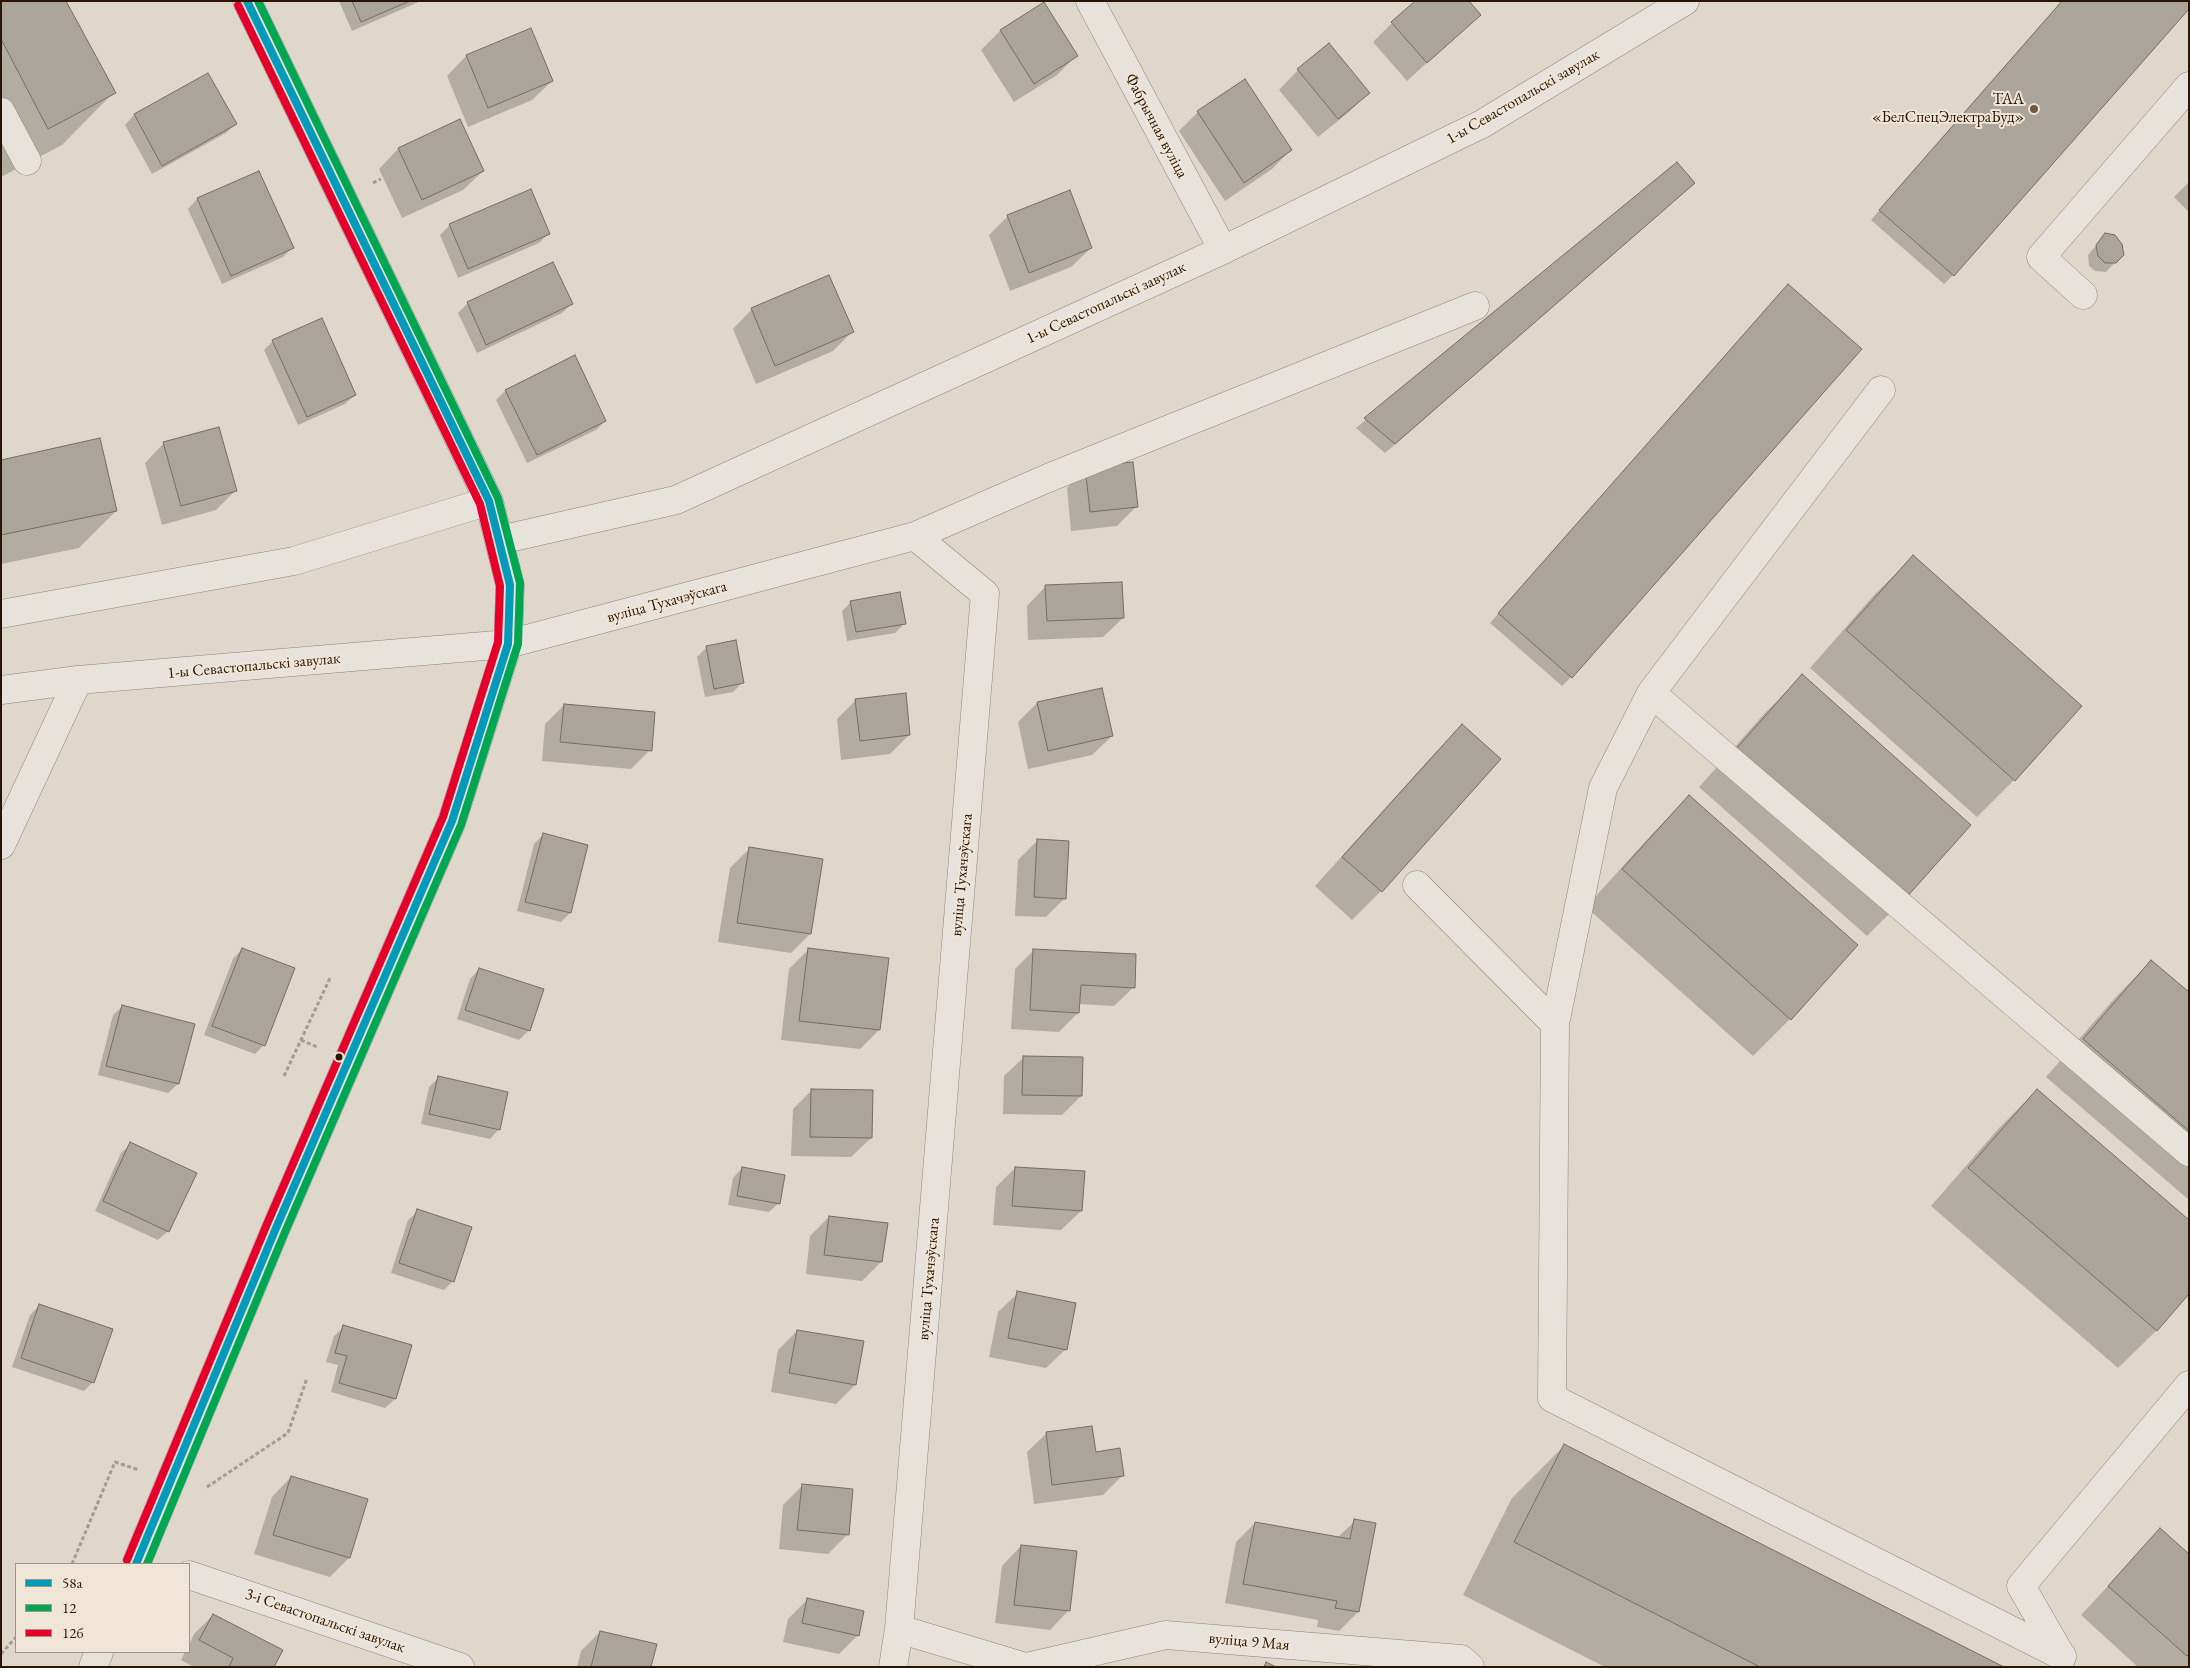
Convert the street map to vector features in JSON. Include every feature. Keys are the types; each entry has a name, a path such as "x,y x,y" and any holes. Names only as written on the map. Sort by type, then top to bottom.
{"street":[{"path":"144,1562 276,1228 452,821 508,644 510,585 489,501 247,1"},
{"name":"Фабрычная вуліца","path":"1090,1 1222,250"},
{"name":"1-ы Севастопальскі завулак","path":"500,540 676,500 1222,250 1482,124 1685,1"},
{"path":"2083,295 2041,257 2189,86"},
{"path":"1,112 26,161"},
{"path":"915,536 1057,475 1475,306"},
{"path":"1881,390 1651,693 1603,788 1555,1024 1552,1398 2065,1662"},
{"path":"1,614 294,561 489,501"},
{"name":"вуліца Тухачэўскага","path":"508,644 915,536 986,594 900,1628 893,1667"},
{"name":"1-ы Севастопальскі завулак","path":"1,690 78,680 508,644"},
{"path":"1,845 78,680"},
{"path":"1651,693 2189,1152"},
{"path":"1417,885 1555,1024"},
{"path":"2065,1662 2021,1586 2189,1385"},
{"name":"3-і Севастопальскі завулак","path":"190,1575 460,1667"},
{"name":"вуліца 9 Мая","path":"900,1628 1026,1667 1166,1635 1460,1659 1470,1667"},
{"path":"93,1667 99,1653"}],"path":[{"path":"284,1076 330,976"},
{"path":"206,1487 288,1433 307,1378"},
{"path":"72,1563 115,1462 141,1471"},
{"path":"1,1654 15,1638"}],"building":[{"path":"1,1 66,1 116,93 48,129 1,39"},
{"path":"352,1 410,1 361,22"},
{"path":"1415,1 1469,1 1481,15 1427,63 1391,22"},
{"name":"ТАА «БелСпецЭлектраБуд»","path":"2062,1 2189,1 2189,9 1954,276 1879,210"},
{"path":"1044,2 1078,56 1034,84 1000,30"},
{"path":"531,28 553,81 488,108 466,55"},
{"path":"1329,43 1370,93 1338,119 1297,69"},
{"path":"208,73 237,124 162,166 134,114"},
{"path":"1245,79 1292,150 1244,183 1197,111"},
{"path":"460,119 484,171 422,200 398,148"},
{"path":"1677,162 1695,183 1395,444 1364,418"},
{"path":"259,171 294,248 231,276 197,198"},
{"path":"531,189 550,234 468,269 449,224"},
{"path":"1070,190 1092,248 1029,273 1007,215"},
{"path":"2105,233 2115,235 2122,244 2124,255 2116,263 2105,263 2098,256 2096,245"},
{"path":"553,262 573,304 486,345 467,302"},
{"path":"829,275 854,332 775,366 751,308"},
{"path":"1788,284 1862,349 1572,678 1498,613"},
{"path":"322,318 356,395 307,417 272,340"},
{"path":"575,355 606,421 537,455 505,390"},
{"path":"219,427 237,491 181,506 163,442"},
{"path":"100,438 117,511 1,535 1,460"},
{"path":"1133,462 1138,507 1090,512 1085,467"},
{"path":"1913,555 2082,706 2015,781 1846,630"},
{"path":"1122,582 1124,618 1047,621 1045,585"},
{"path":"900,592 906,624 856,632 850,601"},
{"path":"736,640 744,683 714,689 706,646"},
{"path":"1802,674 1971,825 1905,899 1736,749"},
{"path":"1102,688 1113,736 1048,751 1037,702"},
{"path":"906,693 910,735 860,741 855,699"},
{"path":"564,704 655,712 652,751 560,742"},
{"path":"1462,724 1501,759 1382,892 1342,857"},
{"path":"1689,795 1858,945 1791,1020 1622,869"},
{"path":"543,833 588,845 571,913 525,902"},
{"path":"1037,839 1069,841 1066,899 1034,897"},
{"path":"749,847 823,859 811,934 737,923"},
{"path":"242,948 295,968 265,1046 212,1026"},
{"path":"808,948 889,958 880,1030 799,1021"},
{"path":"1033,949 1136,954 1135,988 1081,985 1079,1013 1030,1010"},
{"path":"2151,960 2189,992 2189,1131 2083,1039"},
{"path":"479,968 544,989 530,1031 465,1010"},
{"path":"122,1005 195,1024 179,1084 106,1066"},
{"path":"1023,1056 1083,1057 1082,1096 1022,1095"},
{"path":"438,1076 508,1092 500,1130 429,1114"},
{"path":"811,1089 873,1090 872,1138 810,1137"},
{"path":"2037,1089 2189,1220 2189,1294 2157,1331 1968,1168"},
{"path":"130,1142 197,1173 169,1232 103,1201"},
{"path":"742,1167 785,1175 780,1204 737,1196"},
{"path":"1015,1167 1085,1171 1082,1211 1012,1206"},
{"path":"417,1209 472,1227 454,1282 399,1263"},
{"path":"829,1216 888,1223 882,1262 824,1255"},
{"path":"1017,1291 1076,1303 1067,1350 1008,1338"},
{"path":"39,1304 113,1329 94,1383 21,1358"},
{"path":"343,1325 412,1345 396,1399 339,1383 347,1356 335,1353"},
{"path":"797,1330 864,1341 856,1385 789,1373"},
{"path":"1092,1426 1096,1452 1120,1448 1124,1476 1052,1485 1046,1432"},
{"path":"1564,1444 2004,1667 1760,1667 1514,1542"},
{"path":"291,1476 368,1499 350,1558 273,1535"},
{"path":"802,1484 853,1489 849,1535 797,1530"},
{"path":"1354,1519 1376,1523 1359,1612 1335,1608 1337,1601 1243,1584 1255,1522 1350,1539"},
{"path":"2160,1528 2189,1554 2189,1654 2187,1656 2108,1586"},
{"path":"1021,1545 1077,1551 1070,1611 1014,1605"},
{"path":"807,1598 864,1611 859,1636 802,1623"},
{"path":"213,1614 283,1650 274,1667 229,1667 233,1658 199,1640"},
{"path":"600,1631 657,1644 651,1667 591,1667"},
{"path":"1266,1662 1276,1667 1264,1667"}],"transit line":[{"name":"58а","path":"136,1563 276,1228 452,821 508,644 510,585 489,501 247,1"},
{"name":"12","path":"147,1563 285,1232 461,825 518,644 520,583 498,498 258,1"},
{"name":"12б","path":"127,1560 267,1224 443,817 498,642 500,586 480,504 238,5"}],"place":[{"name":"ТАА «БелСпецЭлектраБуд»","path":"2034,109"}]}
